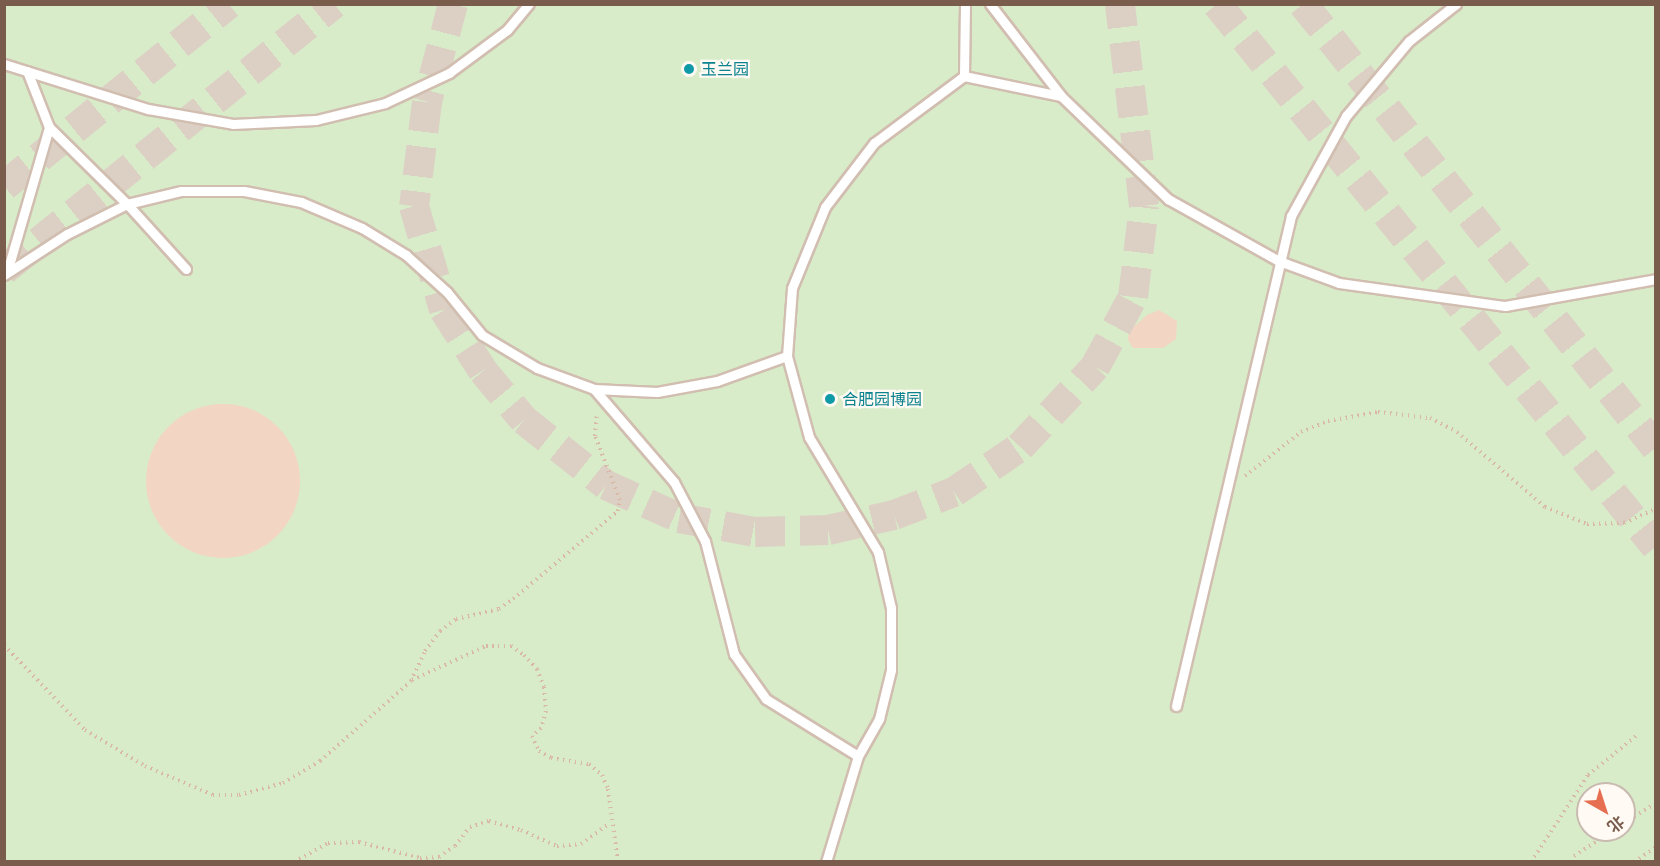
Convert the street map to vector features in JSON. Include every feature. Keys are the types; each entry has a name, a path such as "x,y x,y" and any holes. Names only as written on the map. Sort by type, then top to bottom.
{"lane":[{"path":"4,64 148,109 233,124 316,120 385,103 449,73 507,30 529,4"},
{"path":"964,76 965,4"},
{"path":"990,4 1061,96 1168,199 1279,261 1339,283 1505,306 1656,279"},
{"path":"1176,706 1222,496 1291,216 1346,116 1409,41 1456,4"},
{"path":"27,71 49,127 128,204 186,269"},
{"path":"826,861 858,756 879,718 891,670 891,608 878,552 809,437 787,356 792,288 825,207 874,143 964,76 1061,96"},
{"path":"6,274 49,127"},
{"path":"6,274 67,234 128,204 181,192 244,192 301,202 362,228 406,255 447,292 482,335 537,368 594,389 657,392 717,381 787,356"},
{"path":"594,389 674,482 700,531 723,601 734,654 766,699 858,756"}],"path":[{"path":"411,681 425,651 440,632 456,619 499,609 618,511 620,500 595,436 594,420 605,401"},
{"path":"1222,496 1301,432 1328,421 1378,412 1430,418 1457,432 1545,507 1587,524 1624,523 1656,509"},
{"path":"4,645 85,730 146,766 213,795 239,795 283,783 320,761 411,681 486,646 511,646 524,655 537,669 544,687 546,711 541,728 532,736 539,751 551,758 589,764 602,775 608,789 610,823 618,861"},
{"path":"1531,861 1587,775 1637,735"},
{"path":"1636,816 1656,803"},
{"path":"294,861 328,843 349,842 420,858 439,857 455,846 470,827 489,822 521,830 557,846 581,843 610,823"},
{"path":"1572,861 1574,856 1596,842"},
{"path":"1634,861 1655,846"}],"green space":[{"name":"合肥园博园","path":"5,5 1655,5 1655,861 5,862"}],"building":[{"path":"1159,310 1177,321 1176,339 1163,348 1133,348 1128,340 1129,331 1147,315"},
{"path":"223,404 252,410 266,417 277,427 287,438 294,452 300,481 294,510 287,524 277,535 266,545 252,552 223,558 194,552 180,545 169,535 159,524 152,510 146,481 152,452 159,438 169,427 180,417 194,410"}],"tunnel":[{"path":"4,186 229,4"},
{"path":"4,270 334,4"},
{"path":"453,4 427,102 414,206 444,310 483,371 524,420 606,485 679,518 755,532 828,530 894,515 954,492 1020,447 1095,367 1133,297 1144,206 1120,4"},
{"path":"1217,4 1656,547"},
{"path":"1303,4 1656,448"}],"place":[{"name":"玉兰园","path":"689,69"},
{"name":"合肥园博园","path":"830,399"}]}
